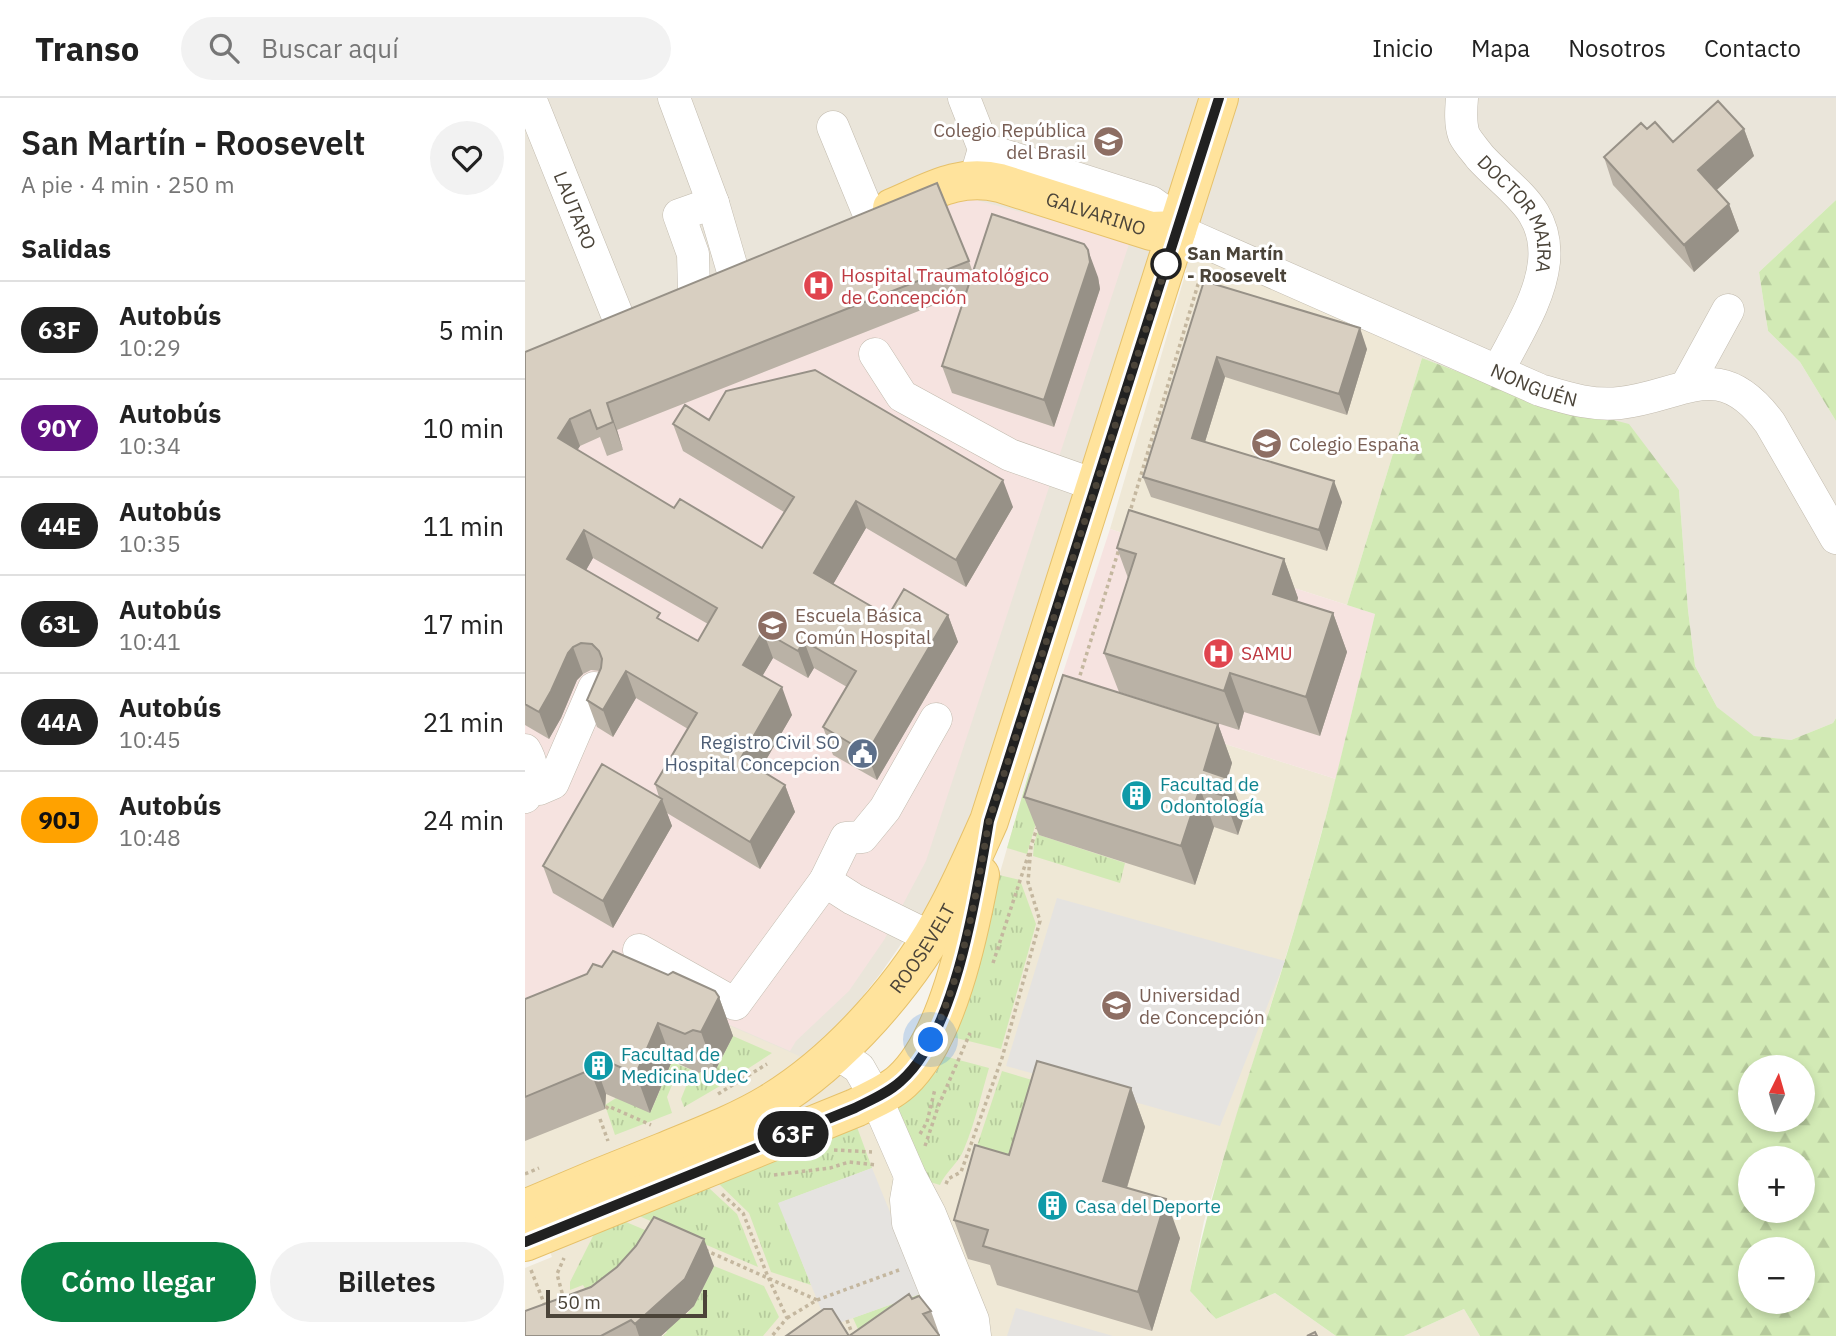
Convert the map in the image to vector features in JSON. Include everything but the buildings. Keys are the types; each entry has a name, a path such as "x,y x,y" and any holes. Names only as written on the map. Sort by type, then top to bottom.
{"main road":[{"name":"ROOSEVELT","path":"989,821 972,917 948,1001 926,1048 902,1081 855,1074 879,1008 932,938 949,908 989,821 1219,98"},
{"path":"833,233 870,218 975,164"},
{"name":"GALVARINO","path":"975,164 977,178 1151,231 1177,230"},
{"path":"585,336 771,259"},
{"path":"525,1209 707,1134 769,1104 792,1088 855,1074"},
{"path":"528,1256 796,1133 855,1074"}],"street":[{"name":"LAUTARO","path":"530,98 620,321"},
{"path":"674,98 713,203 734,275"},
{"path":"964,98 975,164"},
{"name":"DOCTOR MAIRA","path":"1462,98 1461,120 1464,135 1489,167 1536,214 1545,246 1544,265 1537,292 1498,371"},
{"path":"833,127 870,218"},
{"path":"694,291 693,254 679,215 713,203"},
{"name":"NONGUÉN","path":"1177,230 1540,390 1597,405 1642,399 1687,385 1720,384 1747,397 1761,410 1836,538"},
{"path":"1687,385 1728,310"},
{"path":"875,354 902,396 1010,455 1095,485"},
{"path":"527,793 553,783 594,688"},
{"path":"639,950 735,1004 825,881 846,838 862,836 885,810 936,719"},
{"path":"525,750 531,761 532,773 527,793"},
{"path":"825,881 853,899 932,938"},
{"path":"855,1074 938,1232 973,1320 975,1336"},
{"path":"910,1175 907,1214 918,1249 951,1330 956,1336"}],"path":[{"path":"1128,519 1199,281"},
{"path":"1076,686 1121,544"},
{"path":"965,1183 961,1172 1002,1058 1040,921 1028,882 1031,846 1038,822"},
{"path":"606,1109 608,1106 652,1125"},
{"path":"600,1119 608,1141"},
{"path":"943,1190 948,1179 961,1172"},
{"path":"718,1191 743,1213 787,1318"},
{"path":"699,1247 817,1300"},
{"path":"772,1336 787,1318 817,1300 903,1269 918,1249"},
{"path":"528,1256 548,1312"},
{"path":"846,1320 853,1336"}],"shaded area":[{"path":"525,98 1836,98 1836,200 1759,272 1768,331 1800,362 1836,421 1836,718 1833,723 1791,740 1754,737 1717,707 1695,666 1679,490 1521,396 1154,256 958,862 881,973 824,1045 786,1072 525,1180"},
{"path":"957,195 1130,241 926,861 884,940 849,991 796,1041 790,1051 635,984 525,1028 525,370"},
{"name":"Colegio España","path":"1195,241 1422,358 1347,605 1110,529"},
{"name":"SAMU","path":"1110,529 1375,614 1336,779 1057,691"},
{"name":"Universidad de Concepción","path":"1057,691 1336,779 1302,904 1204,1221 1190,1291 1216,1319 1275,1293 1336,1336 525,1336 525,1268 552,1257 525,1190 525,1028 635,984 906,1103 936,1072 952,1037 1029,773"},
{"path":"1057,898 1285,961 1220,1126 1006,1066"},
{"path":"872,1168 923,1293 828,1327 778,1203"},
{"path":"1016,1308 1113,1336 1007,1336"},
{"path":"1464,1309 1480,1336 1404,1336"}],"green space":[{"path":"1836,200 1836,421 1800,362 1768,331 1759,272"},
{"path":"1422,358 1521,396 1629,424 1679,490 1695,666 1717,707 1754,736 1791,740 1833,723 1836,718 1836,1336 1480,1336 1464,1309 1404,1336 1336,1336 1275,1293 1216,1319 1190,1291 1228,1144 1312,867 1375,614 1347,605"},
{"path":"1029,773 1049,778 1027,854 1007,848"},
{"path":"1053,780 1039,835 1125,863 1120,883 1033,856"},
{"path":"999,875 1020,880 1036,924 1001,1049 952,1037"},
{"path":"733,1036 772,1053 684,1107 681,1099 689,1079 677,1073 667,1097 672,1113 615,1135 605,1105 616,1098 651,1111 672,1062 699,1073 707,1069 715,1071"},
{"path":"944,1056 989,1068 964,1149 940,1185 930,1182 897,1110 936,1072"},
{"path":"1002,1071 1137,1111 1026,1184 970,1167"},
{"path":"857,1127 872,1168 779,1203 811,1285 771,1272 749,1213 719,1184"},
{"path":"709,1188 737,1214 758,1267 639,1216"},
{"path":"626,1222 695,1251 601,1314 583,1285 570,1290 570,1282 594,1234"},
{"path":"714,1266 764,1286 779,1317 763,1336 663,1336 667,1332 659,1322 676,1308 685,1316 694,1306"},
{"path":"923,1293 929,1314 861,1336 853,1318"}],"bus line":[{"name":"63F","path":"525,1242 855,1108 889,1091 902,1081 922,1057 948,1001 972,917 989,821 1219,98"}],"place":[{"name":"Colegio República del Brasil","path":"1109,141"},
{"name":"San Martín - Roosevelt","path":"1166,264"},
{"name":"Hospital Traumatológico de Concepción","path":"818,286"},
{"name":"Colegio España","path":"1266,444"},
{"name":"Escuela Básica Común Hospital","path":"772,626"},
{"name":"SAMU","path":"1218,653"},
{"name":"Registro Civil SO Hospital Concepcion","path":"863,753"},
{"name":"Facultad de Odontología","path":"1137,795"},
{"name":"Universidad de Concepción","path":"1116,1006"},
{"name":"Facultad de Medicina UdeC","path":"598,1065"},
{"name":"Casa del Deporte","path":"1052,1206"}],"route":[{"path":"931,1040 948,1001 972,917 989,821 1168,260 1166,264"}]}
